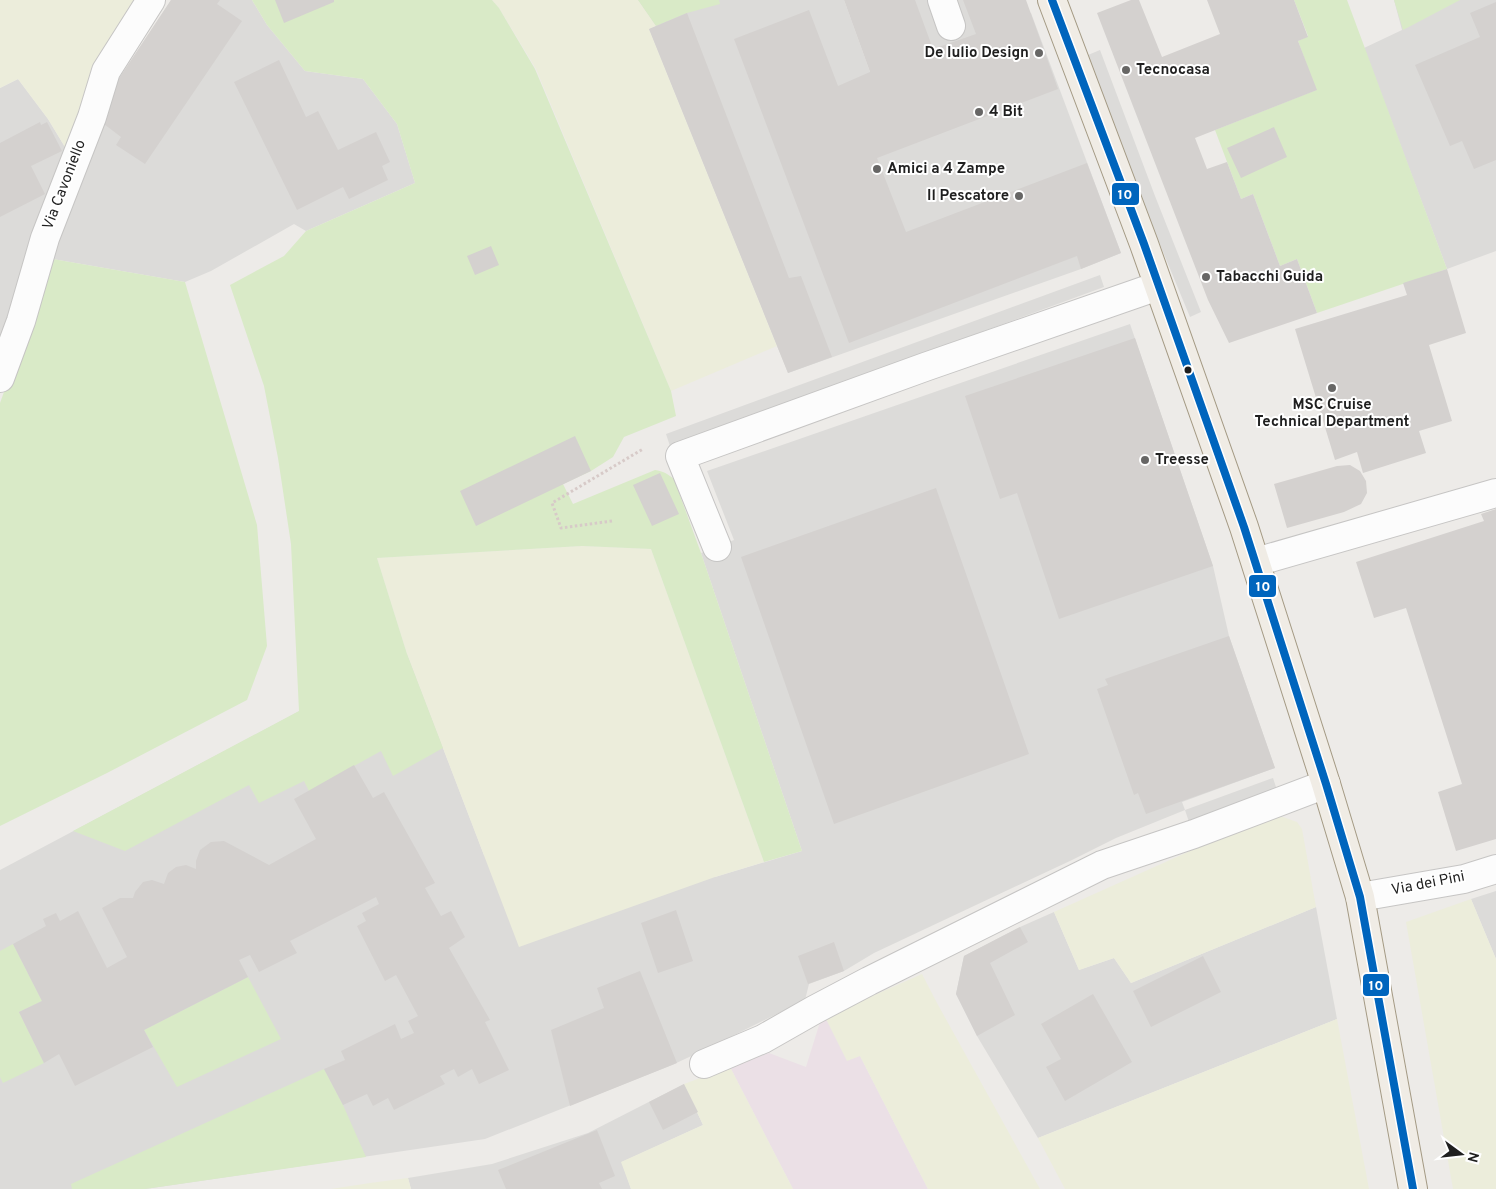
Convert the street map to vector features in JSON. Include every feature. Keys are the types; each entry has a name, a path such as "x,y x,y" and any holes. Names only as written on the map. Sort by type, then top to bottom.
{"main road":[{"path":"1052,0 1144,244 1244,527 1326,784 1360,897 1413,1189"}],"street":[{"name":"Via Cavoniello","path":"0,378 21,321 45,238 92,117 106,71 150,0"},
{"path":"942,0 951,26"},
{"path":"717,547 680,456 1158,286"},
{"path":"1256,562 1496,493"},
{"path":"704,1064 763,1039 869,981 1102,865 1194,834 1326,784"},
{"name":"Via dei Pini","path":"1360,897 1464,879 1496,869"}],"path":[{"path":"612,521 561,528 552,503 643,449"}],"shaded area":[{"path":"171,0 252,0 267,25 305,71 363,79 397,124 415,183 306,231 294,224 211,271 185,282 47,258 114,86"},
{"path":"638,0 844,0 870,72 915,0 963,0 1031,13 1121,253 788,373 649,29 656,26"},
{"path":"1394,0 1496,0 1496,251 1447,269 1364,48 1402,30"},
{"path":"1100,50 1201,312 1190,317 1154,230 1088,55"},
{"path":"18,79 48,119 68,152 0,355 0,88"},
{"path":"1100,275 1104,287 670,446 666,434"},
{"path":"1130,324 1213,566 1229,636 1275,768 1182,802 1185,810 1116,838 874,953 844,971 809,984 805,1000 700,1052 672,1065 485,1139 145,1189 0,1189 0,870 407,654 484,855 715,877 802,851 701,553 734,540 707,471"},
{"path":"1273,778 1277,790 1189,822 1185,810"},
{"path":"1496,891 1496,959 1471,899"},
{"path":"1316,907 1337,1019 1038,1138 977,1036 956,994 964,956 1054,912 1079,970 1114,958 1131,983"},
{"path":"825,1017 860,1056 928,1189 793,1189 730,1067 769,1053 806,1067 821,1019"},
{"path":"684,1084 703,1125 622,1162 631,1189 411,1189 408,1178 492,1164 588,1133"}],"green space":[{"path":"0,0 145,0 68,152 48,119 18,79 0,88"},
{"path":"252,0 492,0 499,8 535,69 671,391 676,416 624,437 613,457 591,471 563,484 573,504 655,470 665,473 674,479 802,851 764,862 651,549 582,546 377,558 407,654 443,748 393,776 381,751 309,791 304,781 259,803 249,785 125,851 73,831 299,711 291,544 278,458 264,386 230,285 284,256 306,231 415,183 397,124 363,79 305,71 267,25"},
{"path":"492,0 638,0 656,26 649,29 777,346 671,391 536,69 499,8"},
{"path":"638,0 719,0 720,4 687,13 656,26"},
{"path":"1294,0 1347,0 1447,269 1317,313 1297,259 1280,266 1253,194 1241,199 1215,130 1316,90 1298,41 1308,36"},
{"path":"1394,0 1460,0 1403,30"},
{"path":"47,258 185,282 257,525 267,646 247,700 0,826 0,403 29,323"},
{"path":"582,546 651,549 764,862 715,877 519,947 407,654 377,558"},
{"path":"1280,816 1297,822 1302,829 1316,907 1131,983 1114,958 1079,970 1054,912 1199,847"},
{"path":"1471,899 1496,959 1496,1189 1453,1189 1406,922"},
{"path":"13,944 42,1001 19,1012 44,1063 3,1083 0,1077 0,951"},
{"path":"922,974 1040,1189 928,1189 860,1056 847,1061 825,1017"},
{"path":"248,977 281,1039 177,1087 144,1030"},
{"path":"1337,1019 1369,1189 1065,1189 1038,1138"},
{"path":"730,1067 793,1189 631,1189 621,1162 703,1125 684,1084"},
{"path":"324,1069 343,1105 366,1157 145,1189 72,1189 71,1184"},
{"path":"408,1178 411,1189 331,1189 370,1183"}],"building":[{"path":"171,0 220,0 217,4 242,21 145,164 116,145 121,137 100,121 114,86"},
{"path":"275,0 334,0 334,2 284,23"},
{"path":"844,0 915,0 933,49 976,34 963,0 1026,0 1058,89 877,158 906,232 1087,163 1121,253 1081,269 1077,256 849,343 734,39 809,10 838,86 870,72"},
{"path":"1131,0 1139,0 1162,57 1220,34 1207,0 1294,0 1308,37 1298,41 1317,90 1195,138 1207,169 1227,162 1241,199 1253,194 1280,266 1297,259 1317,313 1229,343 1208,300 1097,13"},
{"path":"1496,2 1496,160 1474,169 1462,141 1450,146 1415,65 1480,37 1470,13"},
{"path":"687,13 789,278 801,276 832,357 788,373 649,29"},
{"path":"279,60 306,117 318,111 338,150 376,132 390,162 382,166 388,180 349,199 343,187 297,210 234,82"},
{"path":"40,122 41,125 47,122 62,151 31,166 45,194 0,217 0,143"},
{"path":"1274,127 1287,157 1241,178 1227,148"},
{"path":"491,246 499,265 475,275 467,256"},
{"path":"1447,269 1466,333 1429,345 1452,421 1419,431 1426,453 1363,473 1357,452 1335,460 1295,329 1407,295 1403,283"},
{"path":"1135,338 1213,566 1059,619 1017,493 1000,499 965,396"},
{"path":"575,436 591,471 476,526 460,491"},
{"path":"1350,465 1360,471 1366,481 1367,493 1361,504 1344,512 1287,528 1274,484 1337,466"},
{"path":"660,473 679,514 652,526 633,485"},
{"path":"936,488 1029,754 834,824 741,557"},
{"path":"1496,509 1496,839 1456,851 1438,792 1462,784 1406,608 1374,618 1356,562 1484,521 1481,514"},
{"path":"1229,636 1275,768 1146,814 1138,793 1134,795 1097,689 1108,685 1105,679"},
{"path":"354,765 373,798 384,792 435,883 425,888 441,916 451,911 465,937 449,948 490,1020 485,1022 509,1070 479,1084 472,1069 458,1077 454,1069 440,1076 445,1084 394,1110 388,1098 373,1106 367,1094 343,1105 324,1069 345,1060 341,1051 395,1024 401,1039 414,1033 408,1021 418,1016 396,975 385,981 357,926 366,921 362,913 379,904 376,897 290,941 297,953 259,972 250,955 239,960 248,977 144,1030 153,1047 75,1086 59,1054 44,1063 19,1012 42,1001 13,944 46,926 43,919 56,913 60,921 78,911 107,968 127,957 102,908 120,898 133,898 143,882 152,880 164,884 168,873 176,867 186,865 196,869 196,861 200,850 211,842 224,841 269,865 316,839 294,799"},
{"path":"676,910 693,961 658,973 641,923"},
{"path":"1020,927 1028,942 990,963 1015,1015 977,1036 956,994 964,956"},
{"path":"834,942 844,971 808,984 798,956"},
{"path":"1203,956 1221,992 1151,1027 1133,991"},
{"path":"640,971 677,1063 570,1106 551,1030 604,1008 597,988"},
{"path":"1093,994 1132,1062 1065,1101 1046,1067 1061,1059 1041,1024"},
{"path":"684,1084 698,1112 663,1130 649,1102"},
{"path":"597,1130 615,1176 599,1183 602,1189 506,1189 498,1170"}],"transit line":[{"name":"10","path":"1052,0 1144,244 1244,527 1326,784 1360,897 1413,1189"}],"place":[{"name":"De Iulio Design","path":"1039,53"},
{"name":"Tecnocasa","path":"1126,70"},
{"name":"4 Bit","path":"979,112"},
{"name":"Amici a 4 Zampe","path":"877,169"},
{"name":"Il Pescatore","path":"1019,196"},
{"name":"Tabacchi Guida","path":"1206,277"},
{"name":"MSC Cruise Technical Department","path":"1332,388"},
{"name":"Treesse","path":"1145,460"}]}
